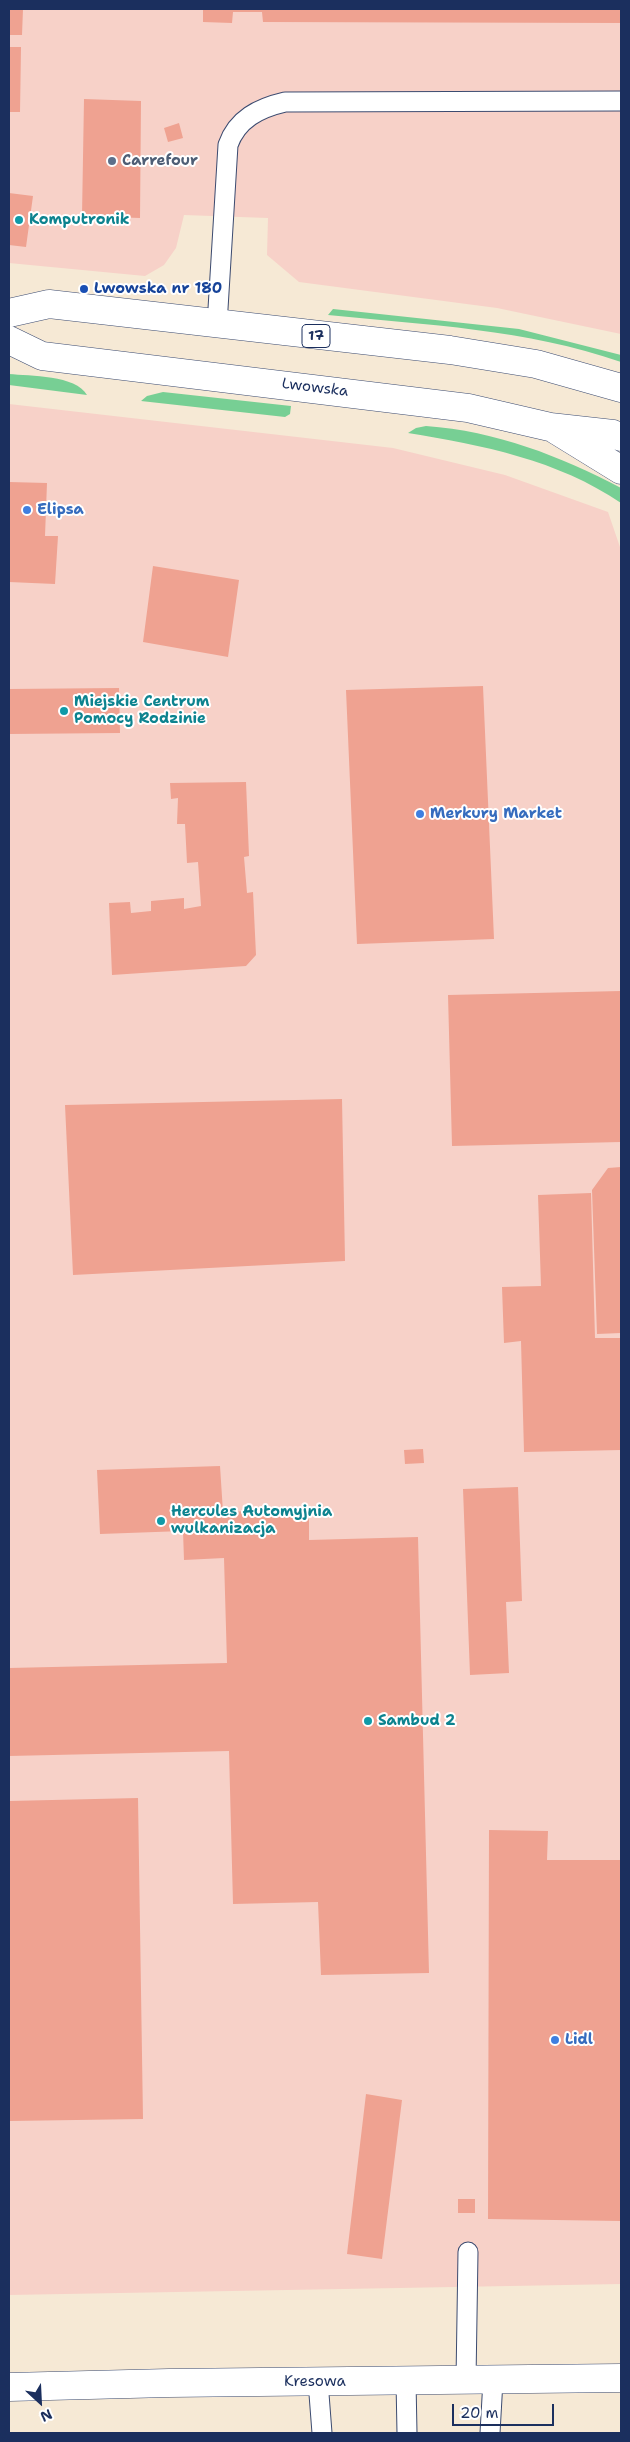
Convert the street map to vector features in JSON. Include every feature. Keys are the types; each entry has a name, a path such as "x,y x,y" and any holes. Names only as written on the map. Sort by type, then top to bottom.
{"main road":[{"name":"17","path":"9,313 49,304 476,354 536,364 621,388"},
{"name":"Lwowska","path":"9,340 42,356 468,408 550,426 613,434 621,437"},
{"path":"550,426 621,470"},
{"name":"Kresowa","path":"9,2387 621,2378"}],"lane":[{"path":"217,325 228,145 236,129 251,114 268,106 285,102 621,101"},
{"path":"466,2380 468,2252"},
{"path":"490,2433 493,2380"},
{"path":"318,2381 322,2433"},
{"path":"406,2382 408,2433"}],"shaded area":[{"path":"9,9 621,9 621,334 497,308 299,282 267,255 268,218 184,215 176,248 164,265 145,276 9,263"},
{"path":"9,404 393,448 505,475 608,512 621,550 621,2284 9,2295"}],"green space":[{"path":"333,309 519,329 621,355 621,362 549,342 513,335 328,315"},
{"path":"9,374 63,380 81,388 87,395 9,385"},
{"path":"163,392 291,406 290,414 285,417 141,401 147,396"},
{"path":"426,426 477,433 502,439 551,456 621,488 621,503 597,488 572,476 519,456 464,443 408,433 416,428"}],"building":[{"path":"9,9 23,9 22,35 9,35"},
{"path":"203,9 621,9 621,23 263,22 262,12 233,12 232,23 203,22"},
{"path":"9,47 21,47 20,112 9,112"},
{"path":"84,99 141,101 140,218 82,216"},
{"path":"179,123 183,138 168,142 164,128"},
{"name":"Komputronik","path":"9,193 33,196 26,247 9,245"},
{"name":"Elipsa","path":"9,482 47,483 45,536 58,536 55,584 9,582"},
{"path":"153,566 239,580 228,657 143,642"},
{"name":"Merkury Market","path":"483,686 494,939 357,944 346,690"},
{"name":"Miejskie Centrum Pomocy Rodzinie","path":"119,688 120,733 9,734 9,689"},
{"path":"246,782 249,856 244,857 247,893 253,892 256,955 246,966 112,975 109,903 130,902 131,913 151,911 151,901 184,898 184,909 201,906 198,862 187,863 185,824 177,824 178,798 171,799 170,783"},
{"path":"621,991 621,1142 452,1146 448,995"},
{"path":"342,1099 345,1261 73,1275 65,1105"},
{"path":"621,1167 621,1333 597,1334 592,1190 608,1168"},
{"path":"591,1193 595,1338 621,1338 621,1450 524,1452 521,1341 504,1343 502,1287 541,1286 538,1195"},
{"path":"423,1449 424,1463 405,1464 404,1450"},
{"path":"220,1466 223,1512 309,1509 309,1540 418,1537 429,1973 321,1975 318,1902 233,1904 229,1751 9,1756 9,1668 227,1663 224,1558 184,1560 183,1531 100,1534 97,1470"},
{"path":"518,1487 522,1601 506,1602 509,1673 470,1675 463,1489"},
{"path":"138,1798 143,2119 9,2121 9,1801"},
{"name":"Lidl","path":"489,1830 548,1831 547,1860 621,1860 621,2221 488,2219"},
{"path":"366,2094 402,2100 382,2259 347,2254"},
{"path":"458,2199 475,2199 475,2213 458,2213"}],"place":[{"name":"Carrefour","path":"112,161"},
{"name":"Komputronik","path":"19,220"},
{"name":"Lwowska nr 180","path":"84,289"},
{"name":"Elipsa","path":"27,510"},
{"name":"Miejskie Centrum Pomocy Rodzinie","path":"64,711"},
{"name":"Merkury Market","path":"420,814"},
{"name":"Hercules Automyjnia wulkanizacja","path":"161,1521"},
{"name":"Sambud 2","path":"368,1721"},
{"name":"Lidl","path":"555,2040"}]}
